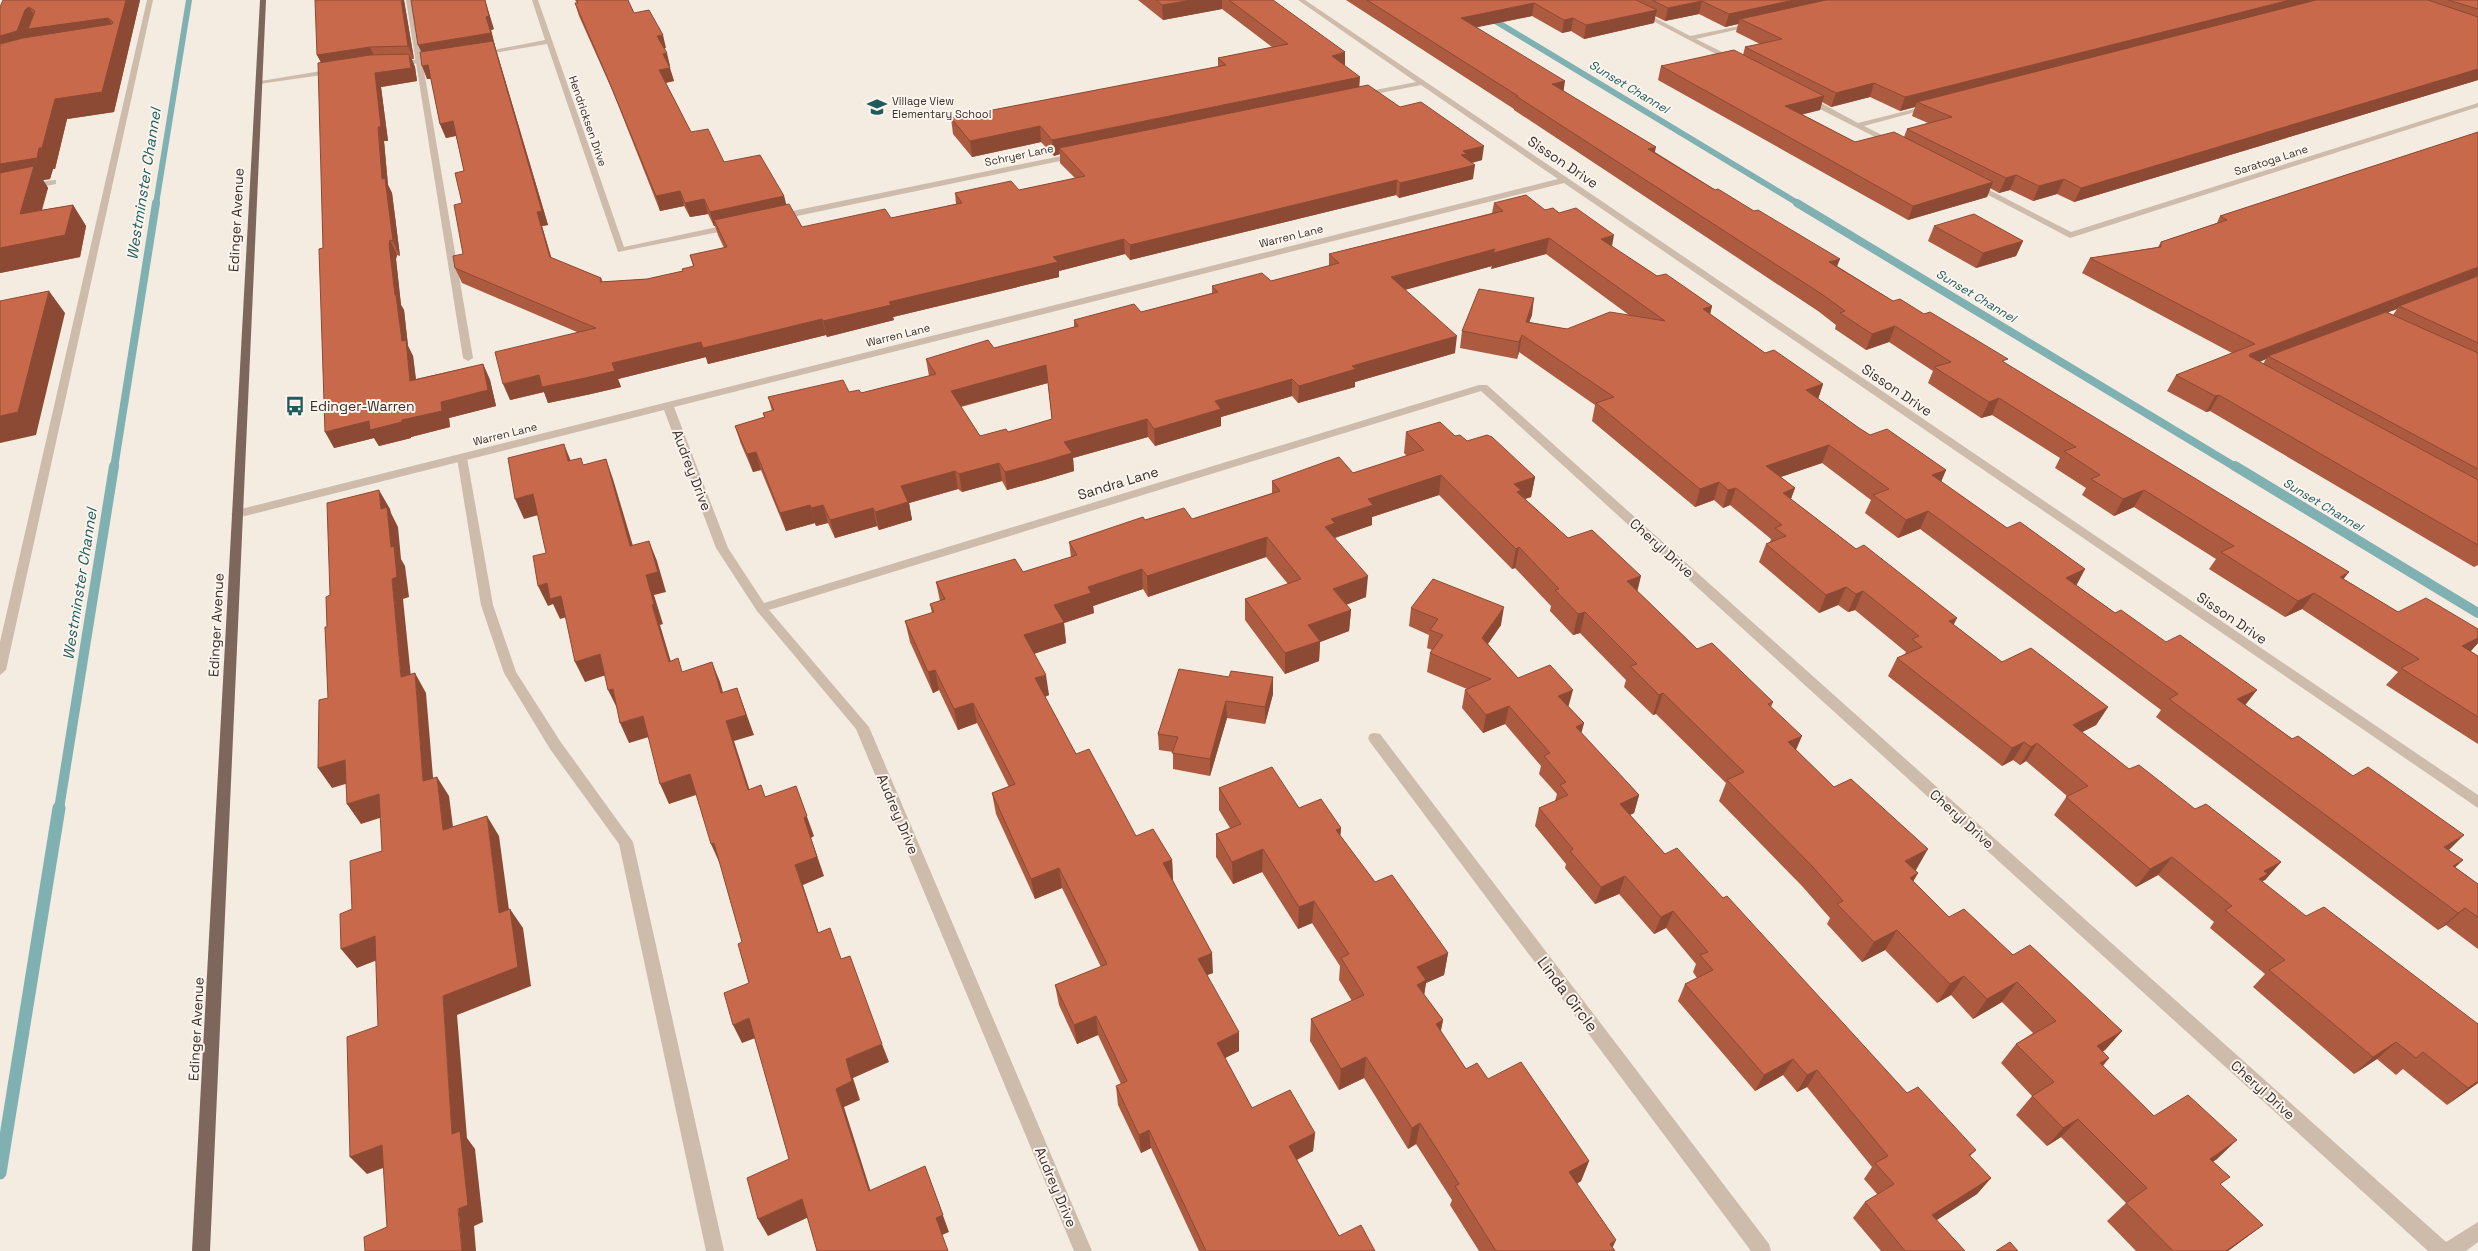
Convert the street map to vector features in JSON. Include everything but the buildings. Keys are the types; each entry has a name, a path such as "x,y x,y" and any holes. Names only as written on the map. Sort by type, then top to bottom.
{"main road":[{"name":"Edinger Avenue","path":"201,1251 263,0"}],"street":[{"path":"0,670 150,0"},
{"path":"409,0 468,358"},
{"name":"Hendricksen Drive","path":"535,0 621,250 738,226"},
{"name":"Sisson Drive","path":"1301,0 2478,802"},
{"path":"1616,0 1743,66"},
{"path":"1690,38 1765,22"},
{"path":"474,54 549,42"},
{"path":"385,64 418,63 446,58"},
{"path":"259,82 337,70"},
{"path":"1353,97 1421,82"},
{"path":"1796,93 1902,148"},
{"name":"Saratoga Lane","path":"1964,180 2070,235 2478,105"},
{"path":"1858,125 1935,106"},
{"name":"Schryer Lane","path":"767,219 1089,152"},
{"name":"Warren Lane","path":"237,514 1565,180"},
{"path":"0,192 53,182"},
{"name":"Sandra Lane","path":"761,608 1483,387"},
{"name":"Cheryl Drive","path":"1483,387 2442,1251"},
{"name":"Audrey Drive","path":"668,406 722,548 761,608 862,727 1083,1251"},
{"path":"462,458 487,604 510,672 555,746 626,842 714,1251"},
{"name":"Linda Circle","path":"1374,738 1762,1251"},
{"path":"2450,1251 2478,1231"}],"waterway":[{"name":"Westminster Channel","path":"156,204 189,0"},
{"name":"Sunset Channel","path":"1487,16 1799,204"},
{"name":"Westminster Channel","path":"114,468 156,203"},
{"name":"Sunset Channel","path":"1797,203 2237,468"},
{"name":"Westminster Channel","path":"59,809 114,466"},
{"name":"Sunset Channel","path":"2235,466 2478,613"},
{"name":"Westminster Channel","path":"0,1173 59,808"}],"place":[{"name":"Village View Elementary School","path":"877,107"},
{"name":"Edinger-Warren","path":"295,406"}]}
